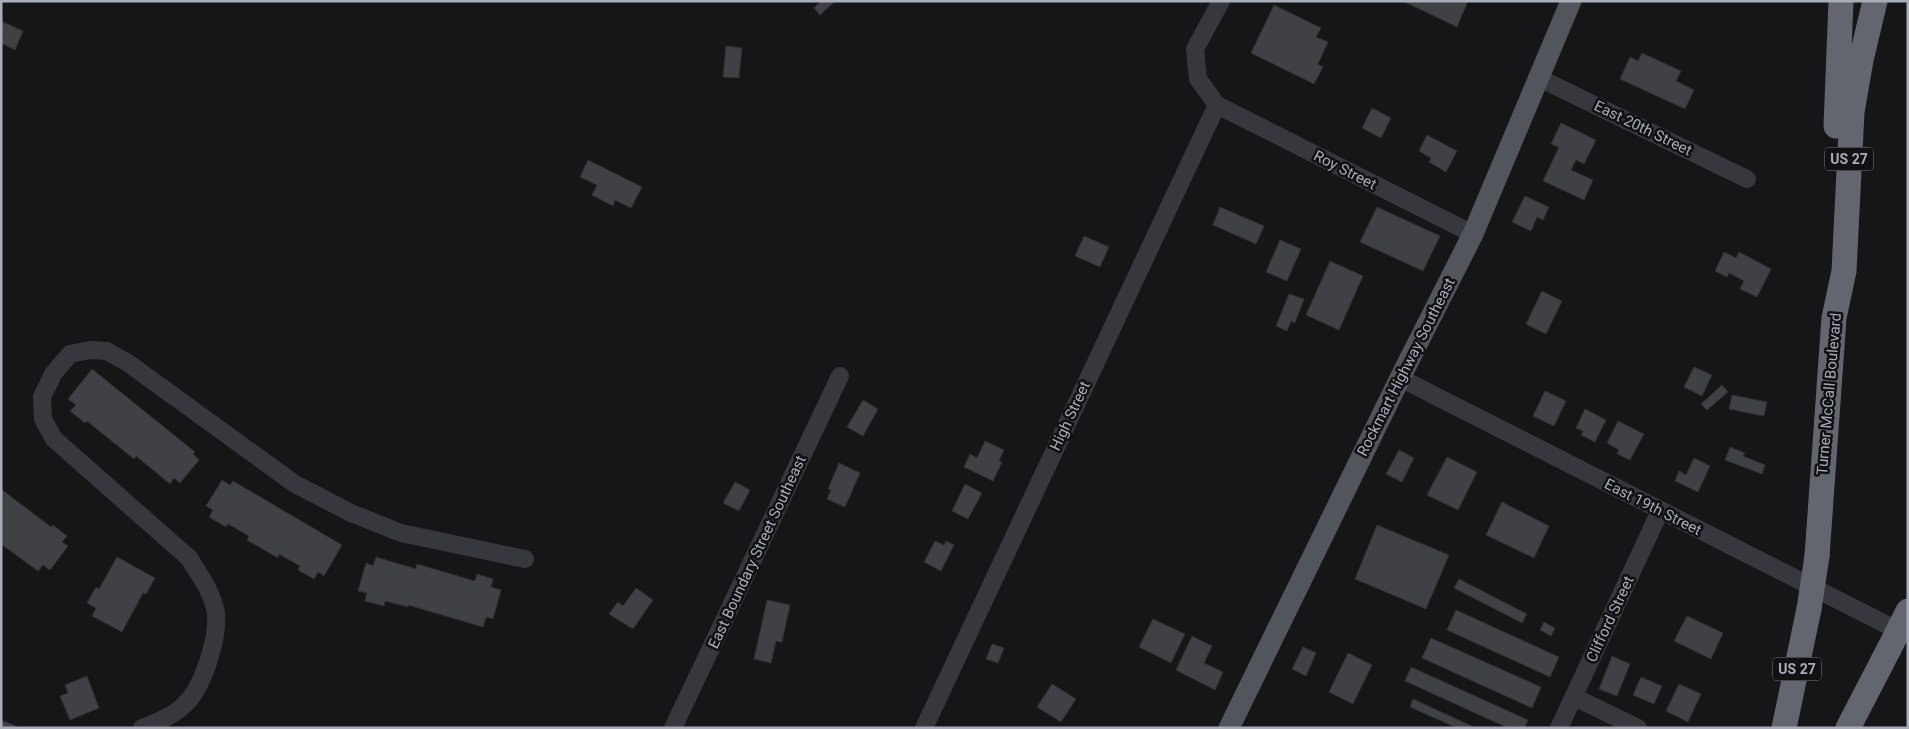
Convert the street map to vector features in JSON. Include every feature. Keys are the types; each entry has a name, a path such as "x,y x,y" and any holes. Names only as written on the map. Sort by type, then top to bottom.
{"highway":[{"path":"1834,318 1831,281 1841,1"},
{"name":"Turner McCall Boulevard","path":"1784,728 1809,609 1817,556 1834,318 1844,271 1852,112 1861,60 1875,1"},
{"path":"1848,728 1898,642 1908,611"}],"main road":[{"name":"Rockmart Highway Southeast","path":"1229,728 1400,378 1473,234 1571,1"}],"street":[{"path":"1217,105 1198,79 1195,50 1221,1"},
{"name":"East 20th Street","path":"1539,78 1747,179"},
{"name":"Roy Street","path":"1217,105 1473,234"},
{"name":"High Street","path":"924,728 1217,105"},
{"path":"142,728 184,706 200,681 215,640 216,612 203,580 189,558 54,439 43,419 42,397 53,374 70,354 90,350 107,351 128,363 295,484 351,513 401,533 525,559"},
{"name":"East Boundary Street Southeast","path":"673,728 840,376"},
{"name":"East 19th Street","path":"1400,378 1660,511 1898,642"},
{"name":"Clifford Street","path":"1559,728 1660,511"},
{"path":"1574,697 1638,728"}],"building":[{"path":"821,1 835,1 820,15 814,8"},
{"path":"1403,1 1468,1 1457,27"},
{"path":"1274,5 1321,28 1316,37 1328,42 1318,64 1323,67 1314,84 1251,53"},
{"path":"1,21 23,31 15,50 1,43"},
{"path":"726,46 742,48 739,78 723,77"},
{"path":"1642,53 1681,71 1676,81 1694,90 1685,109 1620,79 1630,57 1638,61"},
{"path":"1372,108 1391,118 1381,138 1362,128"},
{"path":"1561,123 1596,140 1584,164 1576,160 1571,170 1593,180 1584,200 1543,181 1559,147 1551,144"},
{"path":"1427,135 1457,151 1446,172 1429,162 1431,158 1419,151"},
{"path":"588,160 642,187 631,208 615,200 613,206 592,195 597,185 580,177"},
{"path":"1525,196 1549,207 1543,220 1537,217 1531,231 1512,222"},
{"path":"1220,207 1264,226 1256,244 1213,225"},
{"path":"1377,207 1440,236 1423,271 1360,242"},
{"path":"1084,236 1109,247 1100,267 1075,256"},
{"path":"1280,240 1301,249 1287,281 1266,272"},
{"path":"1724,252 1736,258 1739,252 1771,269 1757,297 1740,289 1744,281 1729,273 1727,277 1715,271"},
{"path":"1330,261 1363,276 1339,330 1306,315"},
{"path":"1542,291 1562,301 1546,334 1526,324"},
{"path":"1289,294 1304,299 1295,323 1291,321 1287,331 1276,326"},
{"path":"1694,367 1712,375 1702,396 1684,387"},
{"path":"92,369 195,452 193,454 199,460 180,483 174,478 170,484 136,456 134,459 87,421 85,423 70,411 76,405 68,399"},
{"path":"1722,385 1728,392 1707,410 1701,404"},
{"path":"1545,391 1566,401 1554,426 1533,416"},
{"path":"1732,395 1767,402 1764,416 1729,409"},
{"path":"863,400 878,409 863,436 847,427"},
{"path":"1585,409 1606,420 1595,442 1581,435 1583,431 1576,428"},
{"path":"1618,421 1644,434 1630,460 1617,454 1619,450 1607,443"},
{"path":"985,441 1004,450 999,461 1002,462 993,481 964,467 970,454 977,458"},
{"path":"1730,447 1745,453 1743,456 1765,465 1762,474 1725,460"},
{"path":"1399,450 1414,458 1402,482 1386,474"},
{"path":"1447,457 1477,472 1458,510 1427,495"},
{"path":"1694,458 1710,466 1698,492 1675,481 1679,471 1686,475"},
{"path":"839,463 860,473 845,507 827,499 831,490 828,489"},
{"path":"222,480 230,485 233,481 342,545 324,576 318,572 314,579 298,570 300,566 279,554 278,558 247,540 249,536 228,524 226,527 209,517 213,510 206,506"},
{"path":"735,482 750,490 739,511 723,503"},
{"path":"965,484 982,493 968,519 952,511"},
{"path":"1,489 51,527 53,525 67,536 62,542 68,546 50,570 43,565 38,571 1,544"},
{"path":"1502,502 1549,526 1534,558 1486,535"},
{"path":"1377,525 1449,555 1426,609 1355,579"},
{"path":"935,541 944,545 946,541 954,545 941,571 924,562"},
{"path":"117,557 155,578 146,594 143,593 122,632 92,616 96,608 87,603 96,587 99,589"},
{"path":"376,557 416,569 417,564 475,581 477,574 493,579 491,587 501,590 493,619 486,617 483,627 408,605 408,607 385,601 384,606 365,601 367,593 358,591 366,563 373,566"},
{"path":"1459,579 1527,614 1522,623 1454,588"},
{"path":"636,588 653,600 633,629 609,614 618,602 623,606"},
{"path":"767,600 790,605 782,642 776,641 771,663 754,659"},
{"path":"1456,610 1559,657 1550,677 1447,630"},
{"path":"1687,616 1723,633 1711,659 1674,641"},
{"path":"1153,619 1185,634 1171,663 1139,647"},
{"path":"1544,622 1555,628 1551,636 1540,630"},
{"path":"1192,636 1212,646 1204,663 1223,672 1215,690 1176,670"},
{"path":"1431,638 1541,687 1532,708 1422,658"},
{"path":"992,644 1004,648 998,663 986,659"},
{"path":"1303,647 1316,653 1306,676 1292,669"},
{"path":"1348,653 1372,665 1353,704 1329,692"},
{"path":"1612,656 1630,664 1617,696 1599,689"},
{"path":"1411,667 1528,720 1525,728 1508,728 1405,681"},
{"path":"87,676 99,708 70,720 60,696 68,693 65,685"},
{"path":"1641,677 1662,686 1654,704 1633,695"},
{"path":"1052,684 1076,699 1061,722 1037,707"},
{"path":"1679,684 1701,694 1688,722 1666,711"},
{"path":"1413,699 1476,728 1457,728 1410,707"},
{"path":"1,720 16,726 15,728 1,728"}]}
